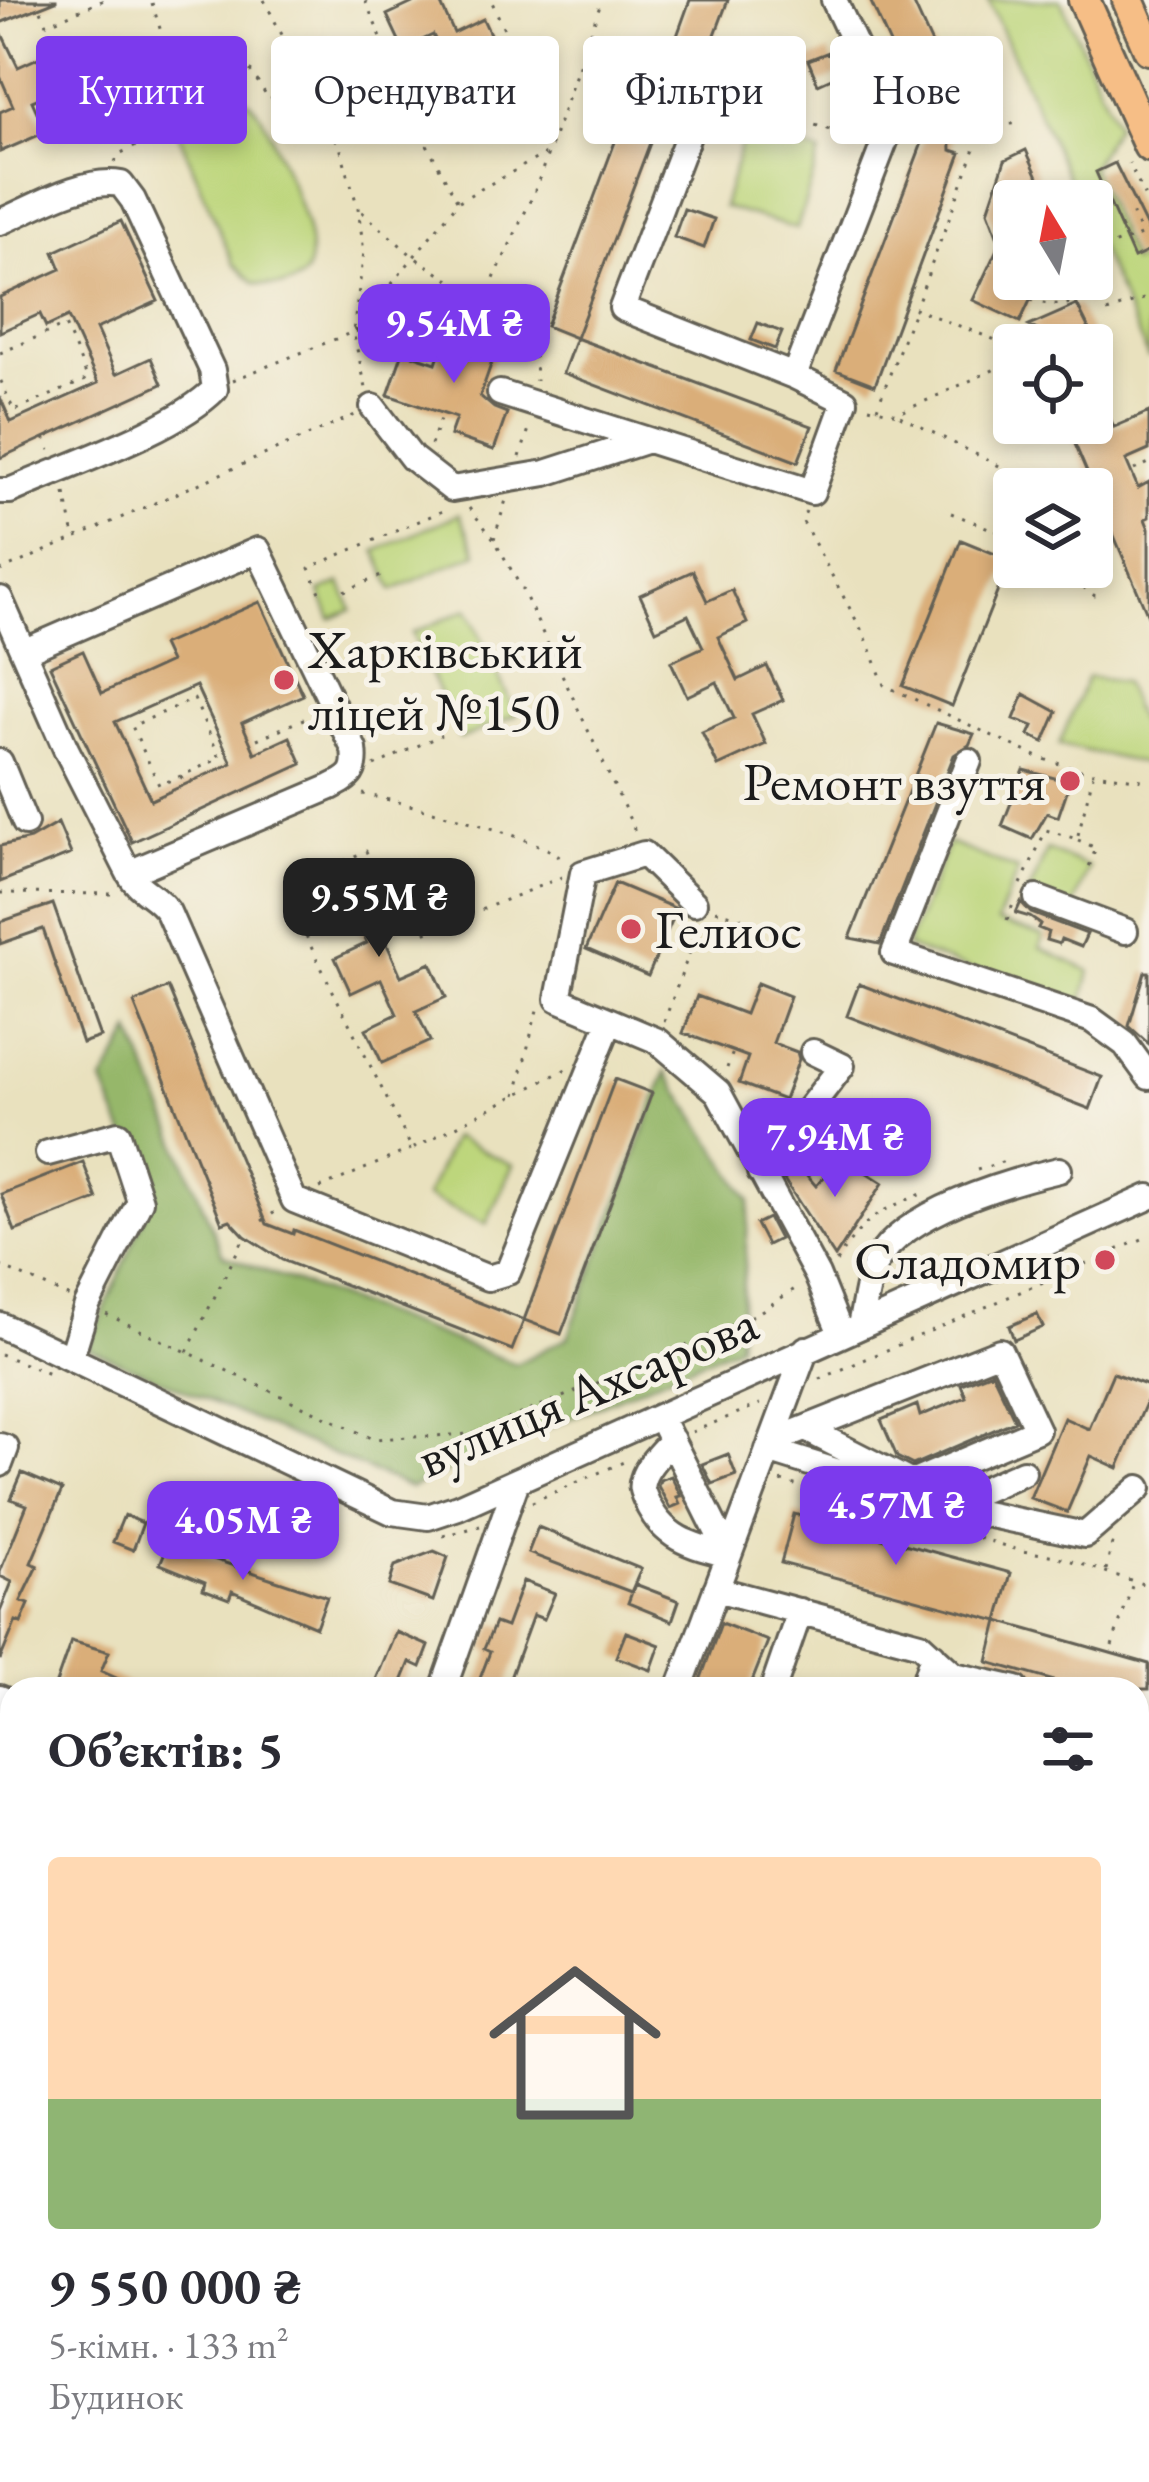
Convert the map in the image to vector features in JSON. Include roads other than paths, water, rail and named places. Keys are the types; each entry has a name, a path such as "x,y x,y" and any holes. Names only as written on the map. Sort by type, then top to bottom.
{"main road":[{"path":"1084,0 1136,147"},
{"path":"1128,0 1149,49"}],"street":[{"path":"794,376 892,123 834,0"},
{"path":"500,393 812,492 844,400 622,308 685,144"},
{"path":"0,222 87,187 107,181 122,184 212,370 215,389 199,406 60,470 0,491"},
{"path":"373,407 412,458 452,489 546,473 648,440"},
{"path":"25,652 258,550 354,749 356,768 341,782 133,880"},
{"path":"0,598 66,749 133,880 157,895 168,913 294,1200 488,1278 508,1272 610,1021"},
{"path":"969,761 894,953 1092,1020 1124,1044 1149,1077"},
{"path":"0,762 26,824"},
{"path":"694,903 644,854 584,873 558,999 658,1041 718,1093 847,1339"},
{"path":"1037,898 1125,932"},
{"path":"760,1172 842,1066 812,1052"},
{"path":"48,1153 118,1134 140,1201 87,1305 67,1368"},
{"path":"847,1339 877,1261 914,1223 1020,1180 1059,1170"},
{"name":"вулиця Ахсарова","path":"0,1325 67,1368 392,1512 428,1517 806,1349 847,1339 1149,1197"},
{"path":"684,1677 806,1349"},
{"path":"770,1446 806,1429 1000,1351 1036,1430 908,1481 806,1429"},
{"path":"660,1416 729,1555"},
{"path":"672,1440 643,1477 642,1489 652,1514 665,1531 688,1545 729,1555"},
{"path":"770,1446 947,1506 1085,1535 1139,1488"},
{"path":"947,1506 1022,1472"},
{"path":"447,1677 517,1481"},
{"path":"716,1588 920,1644 954,1675 963,1677"},
{"path":"777,1677 800,1611"},
{"path":"926,1677 933,1655"}],"place":[{"name":"Харківський ліцей №150","path":"284,680"},
{"name":"Ремонт взуття","path":"1070,781"},
{"name":"Гелиос","path":"631,929"},
{"name":"Сладомир","path":"1105,1260"}]}
